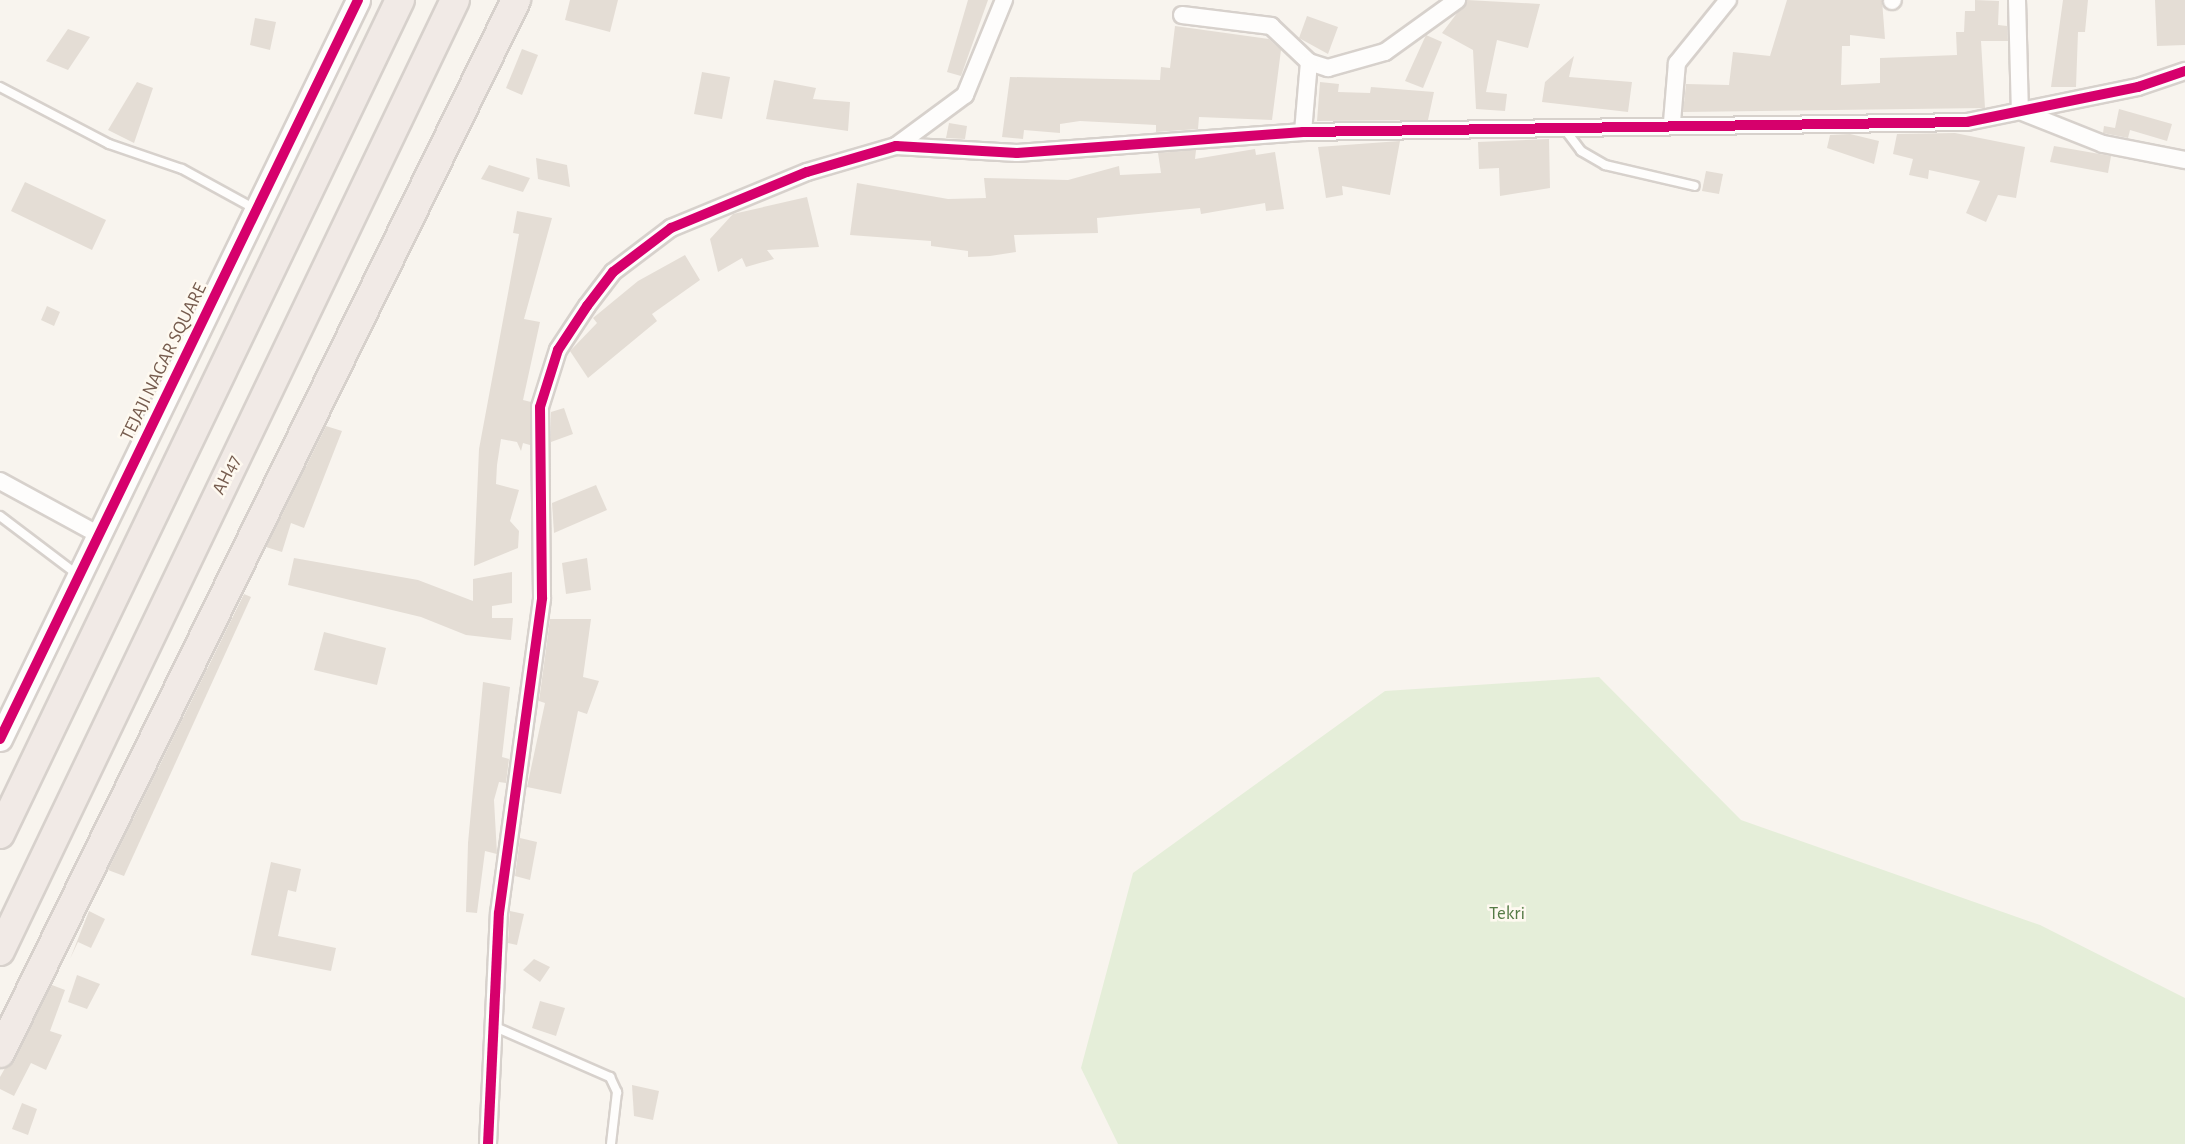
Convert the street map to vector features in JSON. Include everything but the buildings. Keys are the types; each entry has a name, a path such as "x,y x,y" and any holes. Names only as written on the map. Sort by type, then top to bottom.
{"highway":[{"path":"0,834 400,0"},
{"name":"AH47","path":"0,951 455,0"},
{"path":"0,1052 516,0"}],"street":[{"name":"TEJAJI NAGAR SQUARE","path":"0,739 358,0"},
{"path":"896,146 965,95 1004,0"},
{"path":"1182,15 1272,26 1309,62 1328,68 1385,52 1457,0"},
{"path":"1672,122 1677,63 1728,0"},
{"path":"2017,0 2020,111"},
{"path":"1303,132 1309,62"},
{"path":"488,1144 499,913 542,598 540,407 558,350 613,272 671,228 807,172 896,146 1017,153 1303,132 1672,122 1869,126 1967,122 2185,71"},
{"path":"2020,111 2103,144 2185,160"},
{"path":"0,481 99,535"}],"lane":[{"path":"0,87 109,144 183,169 258,210"},
{"path":"1562,125 1581,151 1605,165 1695,186"},
{"path":"0,516 78,575"},
{"path":"494,1026 610,1077 617,1092 611,1144"}],"green space":[{"name":"Tekri","path":"1599,677 1741,820 2040,925 2185,998 2185,1144 1118,1144 1081,1068 1133,873 1385,691"}],"cycle path":[{"path":"0,739 358,0"},
{"path":"488,1144 499,913 542,598 540,407 558,350 587,306 613,272 671,228 807,172 896,146 1017,153 1303,132 1967,122 2138,87 2185,71"}]}
